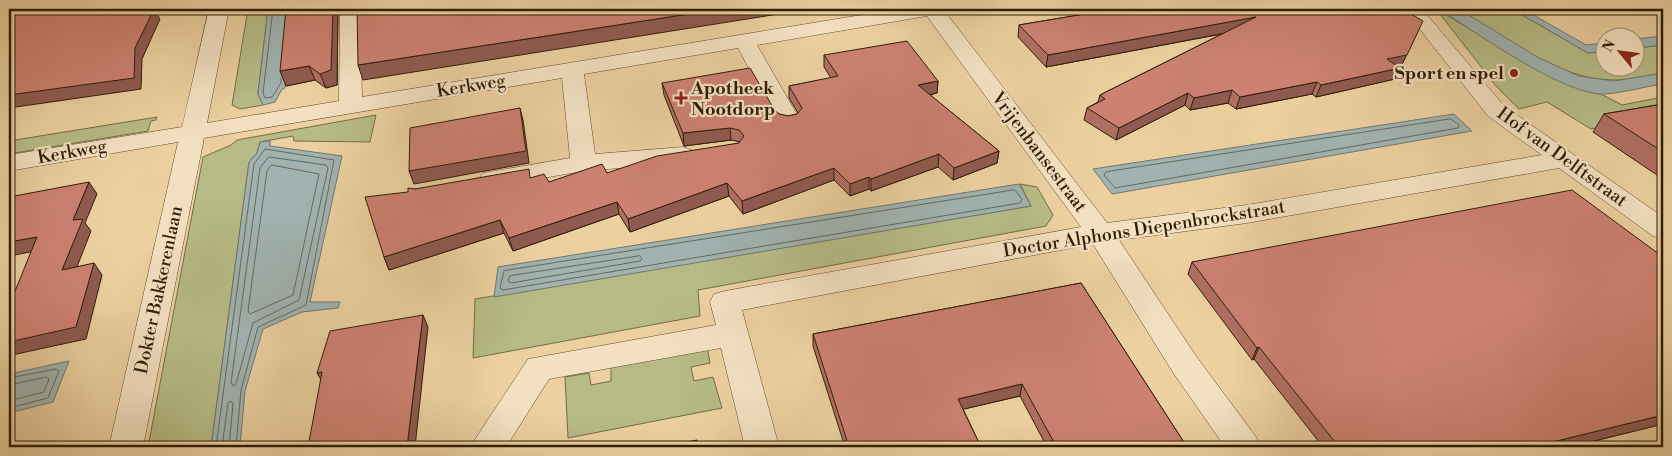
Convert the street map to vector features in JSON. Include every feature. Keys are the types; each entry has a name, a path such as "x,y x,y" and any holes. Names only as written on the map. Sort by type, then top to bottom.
{"street":[{"name":"Dokter Bakkerenlaan","path":"126,447 191,132 219,9"},
{"path":"350,9 351,105"},
{"name":"Kerkweg","path":"9,163 744,40 843,16 932,9"},
{"name":"Vrijenbansestraat","path":"932,9 1100,233 1185,365 1244,447"},
{"name":"Hof van Delftstraat","path":"1410,9 1422,19 1496,111 1663,230"},
{"path":"744,40 788,120"},
{"path":"572,69 583,163"},
{"path":"466,184 583,163 651,160 704,153"},
{"name":"Doctor Alphons Diepenbrockstraat","path":"732,334 725,302 1100,233 1247,214 1564,158"},
{"path":"487,447 539,368 732,334 762,447"}],"green space":[{"path":"248,9 268,9 258,94 263,105 240,109 232,105"},
{"path":"1436,9 1552,78 1583,90 1601,94 1622,105 1663,97 1663,117 1591,129 1547,102 1519,109 1496,86"},
{"path":"1459,9 1512,9 1588,53 1594,52 1594,78 1637,78 1614,80 1593,78 1572,73 1552,65 1514,44"},
{"path":"1663,45 1663,73 1644,77 1644,47"},
{"path":"376,115 370,142 294,141 293,136 260,142 257,153 249,162 211,447 148,447 203,157 231,145 237,140"},
{"path":"157,117 156,120 151,121 148,131 9,154 9,141"},
{"path":"1020,184 1037,187 1053,215 1046,226 698,290 700,316 473,358 475,299 1031,206"},
{"path":"707,347 710,363 691,367 694,381 713,377 722,408 568,438 565,377 589,373 591,385 611,381 611,367"}],"water":[{"path":"268,9 292,9 285,88 282,89 275,102 263,105 258,94"},
{"path":"1439,9 1459,9 1539,58 1579,76 1614,81 1644,78 1644,76 1663,73 1663,84 1606,94 1581,90 1539,72"},
{"path":"1512,9 1523,9 1586,45 1594,44 1594,52 1588,53"},
{"path":"1663,36 1663,45 1644,47 1644,38"},
{"path":"1454,114 1472,131 1112,194 1093,169"},
{"path":"270,141 270,146 342,156 310,302 340,302 338,308 302,312 263,329 245,391 240,447 211,447 249,162 257,153 260,142"},
{"path":"1019,184 1031,206 494,297 498,267"},
{"path":"69,361 53,402 9,413 9,374"}],"building":[{"path":"10,9 154,9 135,48 134,78 9,95"},
{"path":"286,9 333,9 331,70 320,74 309,66 280,71"},
{"path":"357,9 721,9 358,65"},
{"path":"1115,9 1402,9 1423,21 1407,55 1387,59 1400,68 1321,85 1317,82 1240,97 1232,90 1194,98 1188,93 1119,128 1087,108 1105,99 1100,95 1256,17 1048,55 1019,25"},
{"path":"907,41 938,81 918,85 999,151 954,168 939,154 871,179 869,177 850,184 834,168 742,201 727,183 628,219 617,202 509,238 500,220 384,257 365,197 408,192 408,188 415,189 529,169 530,178 544,174 549,182 602,164 607,173 657,156 739,143 744,136 739,130 730,128 683,133 662,83 750,68 774,109 779,114 788,116 797,114 802,108 789,86 838,76 824,55"},
{"path":"1663,104 1663,152 1604,114"},
{"path":"520,108 526,151 409,171 410,128"},
{"path":"89,182 73,220 83,219 62,270 94,263 76,327 9,342 9,306 37,237 9,242 9,197"},
{"path":"1572,190 1663,257 1663,415 1532,447 1339,447 1259,347 1257,348 1192,262"},
{"path":"1081,283 1187,447 1056,446 1022,384 958,399 981,447 849,447 813,334"},
{"path":"423,315 407,447 308,447 322,372 317,373 330,331"},
{"path":"697,440 698,447 661,447"}],"place":[{"name":"Sport en spel","path":"1514,73"},
{"name":"Apotheek Nootdorp","path":"681,98"}]}
